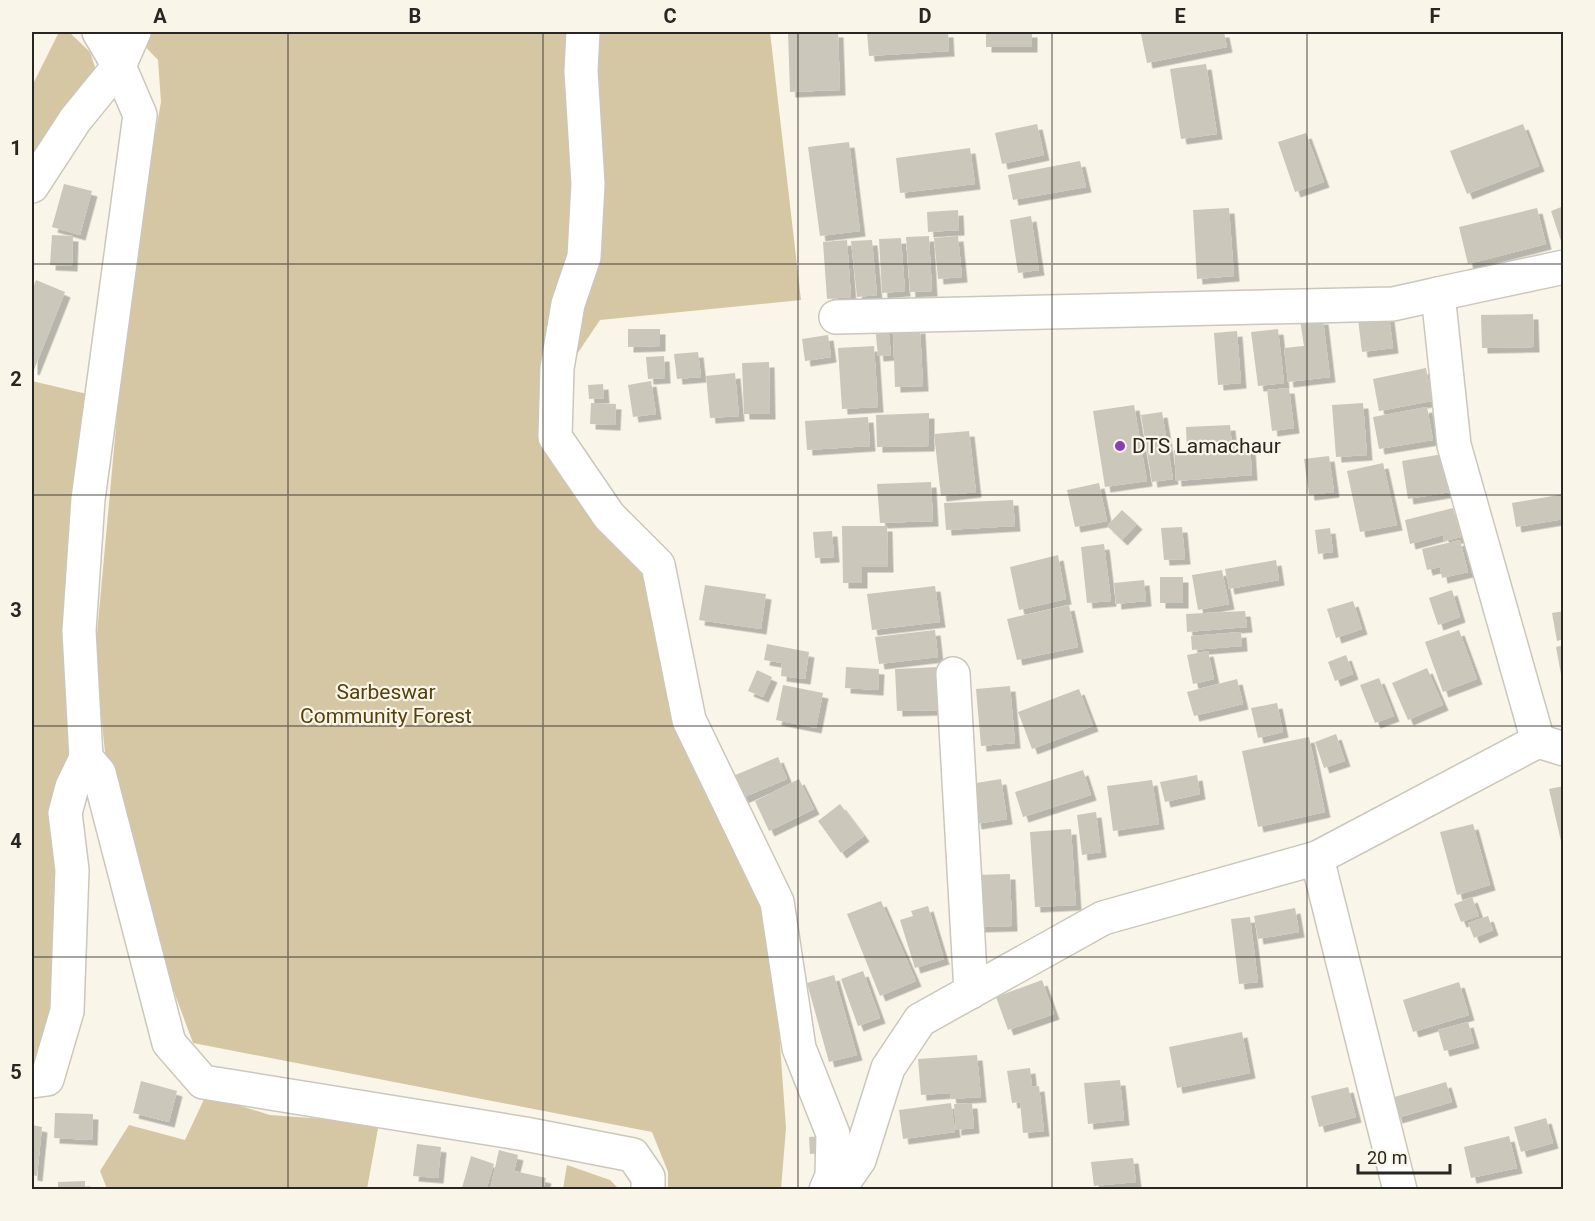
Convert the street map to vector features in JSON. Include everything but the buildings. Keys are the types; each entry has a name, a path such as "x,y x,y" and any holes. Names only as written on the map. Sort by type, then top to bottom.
{"street":[{"path":"32,1081 47,1079 68,1011 72,870 65,813 72,787 86,758 80,631 88,499 140,115 119,66 99,32"},
{"path":"32,186 75,120 119,66 134,32"},
{"path":"583,32 581,71 588,184 584,257 568,304 557,368 555,437 609,516 658,566 689,720 777,902 800,1048 833,1134 832,1176 826,1190"},
{"path":"836,317 1393,304 1563,267"},
{"path":"838,1190 856,1175 888,1068 920,1020 1103,918 1317,858 1551,745 1454,445 1438,294"},
{"path":"953,674 971,992"},
{"path":"86,758 99,773 169,1043 203,1082 514,1132 633,1155 648,1177 648,1190"},
{"path":"1317,858 1400,1190"}],"green space":[{"path":"59,32 69,32 90,52 97,73 32,167 32,86"},
{"name":"Sarbeswar Community Forest","path":"131,32 770,32 801,300 600,320 565,372 545,436 648,572 763,893 774,960 786,1128 781,1189 668,1189 668,1172 652,1132 193,1043 143,908 106,762 95,655 130,275 161,102 158,60"},
{"path":"32,381 87,394 74,745 53,795 57,984 44,1050 32,1061"},
{"path":"206,1095 270,1115 379,1123 367,1189 107,1189 100,1171 129,1125 185,1140"},
{"path":"567,1165 610,1180 619,1189 563,1189"}],"place":[{"name":"DTS Lamachaur","path":"1120,446"}]}
